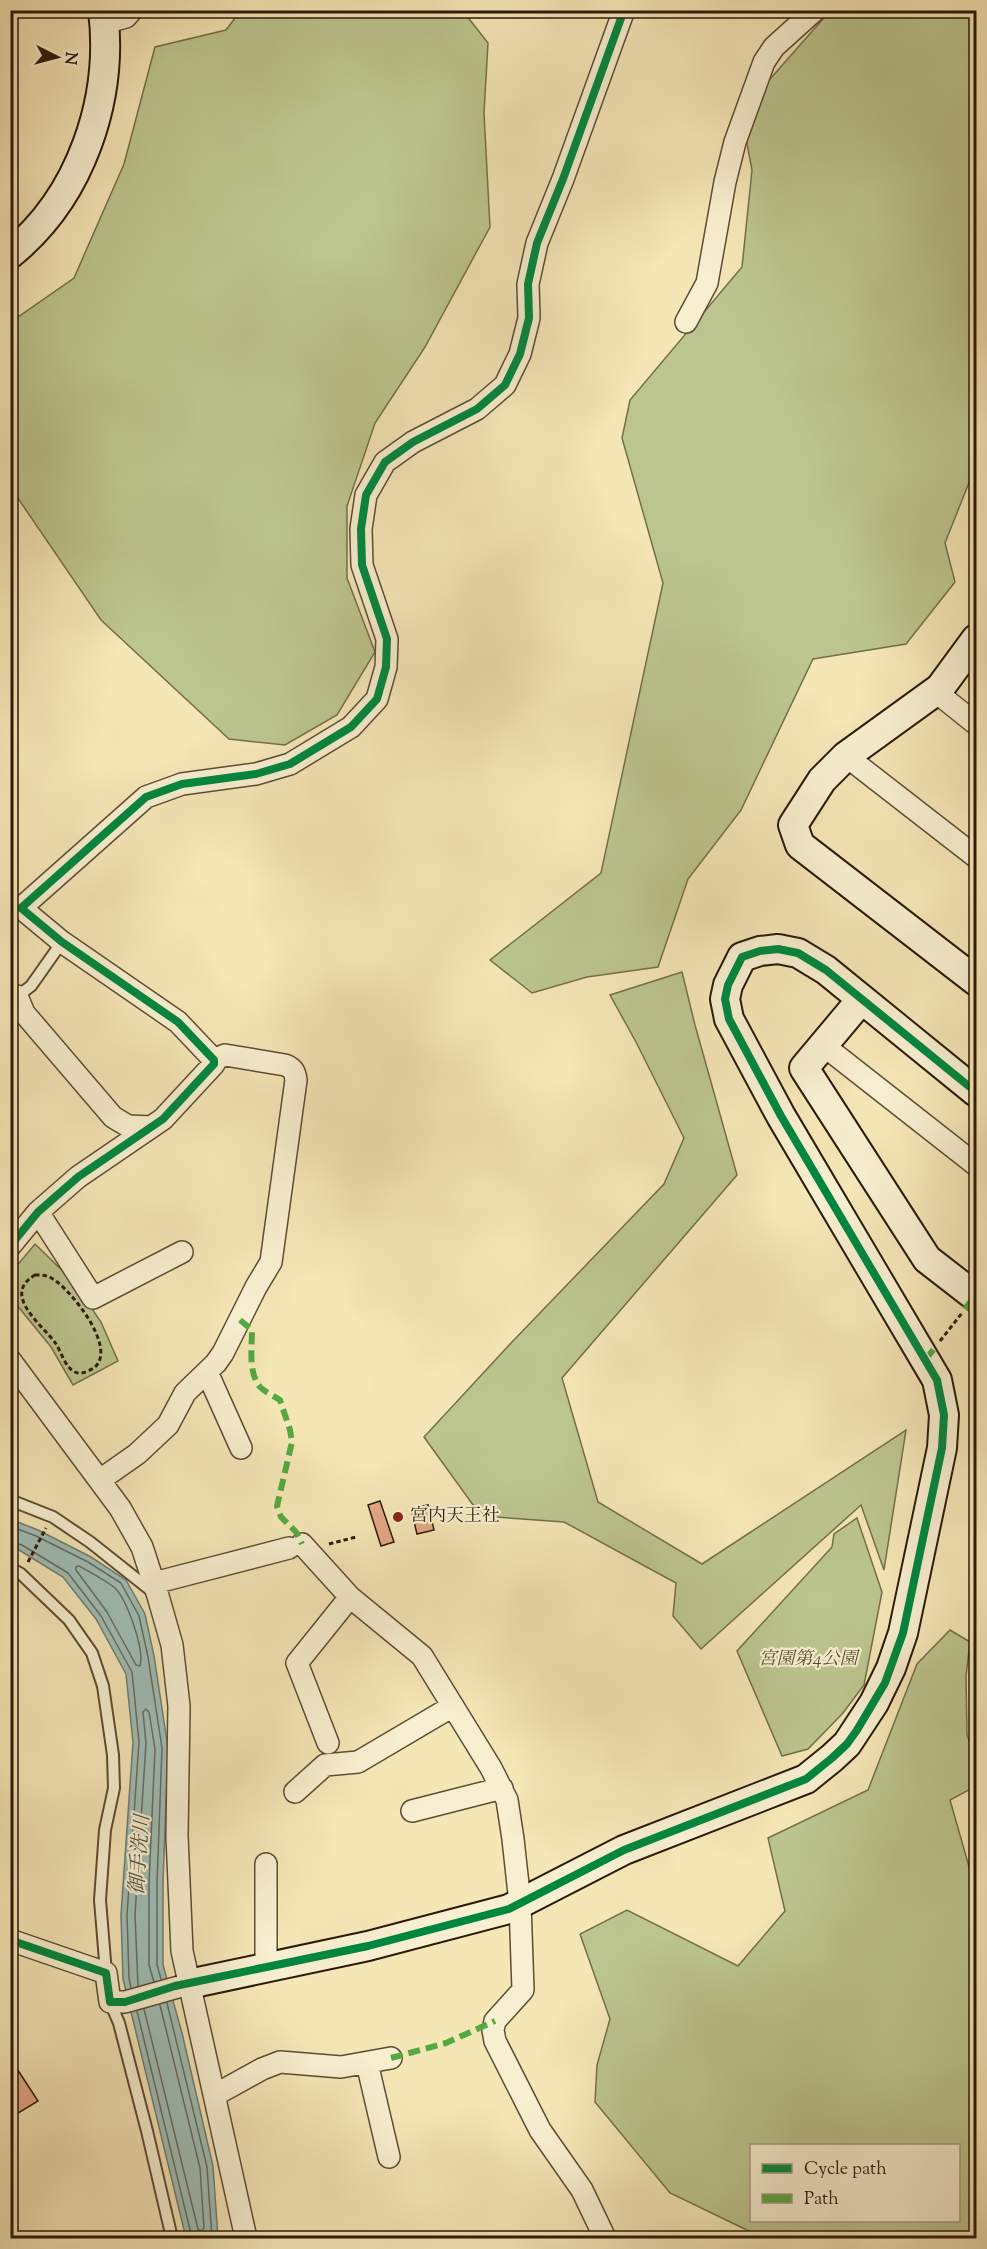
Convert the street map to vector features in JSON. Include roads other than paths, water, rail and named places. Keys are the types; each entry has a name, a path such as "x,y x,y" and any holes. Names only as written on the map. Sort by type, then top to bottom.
{"street":[{"path":"10,254 46,220 82,157 95,122 103,89 106,52 104,17 126,17 132,10"},
{"path":"214,1060 178,1022 62,942 16,903 146,797 182,784 256,774 290,764 351,727 377,699 386,667 387,639 362,565 361,529 366,495 386,462 413,442 477,409 505,385 520,354 529,318 528,284 537,243 563,179 624,10"},
{"path":"686,322 707,283 725,182 735,142 764,62 774,47 815,10"},
{"path":"976,639 936,692 846,756 822,780 793,825 800,845 976,981"},
{"path":"936,692 976,724"},
{"path":"846,756 976,857"},
{"path":"10,1940 106,1973 118,2002 182,1985 368,1946 509,1909 624,1850 806,1779 847,1744 885,1683 903,1633 942,1448 944,1415 931,1352 770,1096 729,1019 725,999 728,985 742,957 760,951 778,949 798,953 807,958 826,970 976,1092"},
{"path":"14,999 113,1117 128,1126 151,1127"},
{"path":"861,1000 804,1068 927,1259 973,1299"},
{"path":"824,1045 976,1165"},
{"path":"10,1246 38,1212 78,1177 163,1119 212,1066 214,1060 225,1055 285,1065 295,1073 296,1080 270,1265 256,1287 223,1353 185,1393 168,1425 137,1454 100,1480"},
{"path":"38,1212 93,1298 182,1252"},
{"path":"10,1360 120,1508 142,1547 172,1645 179,1706 177,1836 182,1985 215,2095 246,2238"},
{"path":"207,1372 241,1448"},
{"path":"156,1589 295,1546 350,1597 422,1656 491,1768 507,1800 520,1904 523,1990 495,2021 493,2030 495,2041 540,2130 582,2190 605,2238"},
{"path":"328,1743 297,1663 350,1597"},
{"path":"295,1792 325,1765 358,1762 453,1706"},
{"path":"412,1811 502,1788"},
{"path":"266,1864 266,1967"},
{"path":"215,2095 262,2069 280,2062 341,2067 391,2058"},
{"path":"367,2063 389,2157"}],"lane":[{"path":"14,999 31,986 62,942"},
{"path":"10,1500 53,1517 156,1589"},
{"path":"16,1571 69,1620 92,1653 103,1686 113,1755 114,1788 105,1830 100,1900 106,1973"},
{"path":"118,2002 119,2023 172,2238"}],"water":[{"name":"御手洗川","path":"10,1519 38,1530 91,1557 126,1580 145,1614 168,1748 163,1883 163,1965 182,2033 213,2166 218,2238 186,2238 123,1979 121,1915 133,1742 126,1674 96,1619 63,1577 11,1547"}],"place":[{"name":"宮内天王社","path":"398,1517"}],"park label":[{"name":"宮園第4公園","path":"808,1660"}]}
